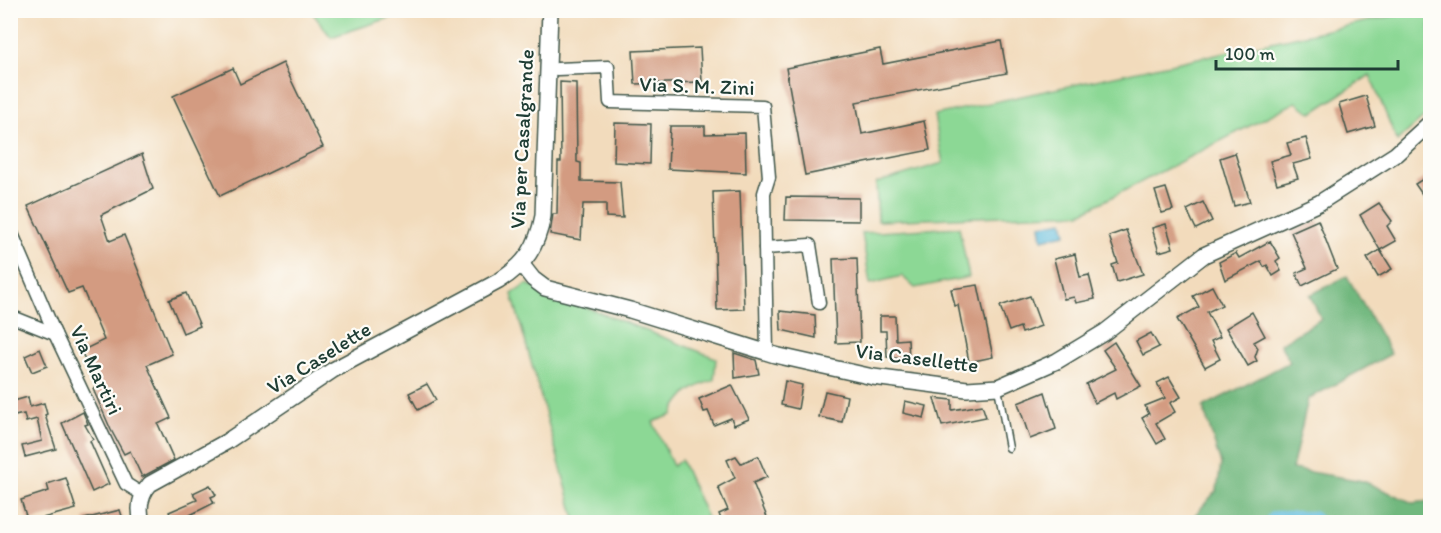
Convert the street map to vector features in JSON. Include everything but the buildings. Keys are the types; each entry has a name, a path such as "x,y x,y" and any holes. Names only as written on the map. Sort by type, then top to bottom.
{"street":[{"name":"Via per Casalgrande","path":"522,265 536,245 543,216 550,10"},
{"name":"Via S. M. Zini","path":"557,69 608,67 610,102 763,106 770,177 764,193 767,353"},
{"name":"Via Casellette","path":"522,265 533,279 546,288 630,310 767,353 873,377 967,389 998,387 1057,362 1105,332 1204,255 1319,203 1396,154 1431,123"},
{"name":"Via Martiri","path":"10,229 55,333 126,484 142,494"},
{"path":"765,248 810,244 819,303"},
{"name":"Via Caselette","path":"142,494 150,484 226,442 333,370 499,281 522,265"},
{"path":"10,316 55,333"},
{"path":"142,494 140,514 142,522"}],"lane":[{"path":"998,387 1009,448"}],"green space":[{"path":"311,11 411,11 331,37"},
{"path":"1415,11 1430,11 1430,112 1397,141 1370,75 1312,113 1296,102 1081,213 878,221 876,183 943,163 934,115"},
{"path":"959,227 969,277 915,288 902,276 870,284 862,233"},
{"path":"1347,276 1391,354 1308,399 1292,469 1363,481 1413,503 1430,501 1430,522 1189,522 1217,490 1221,464 1203,407 1290,362 1280,344 1321,319 1310,295"},
{"path":"527,284 716,358 714,380 683,397 672,415 653,422 673,466 681,460 709,522 576,522 512,294"}],"water":[{"path":"1063,221 1066,234 1042,239 1040,225"}],"waterway":[{"path":"1276,522 1311,522"}]}
